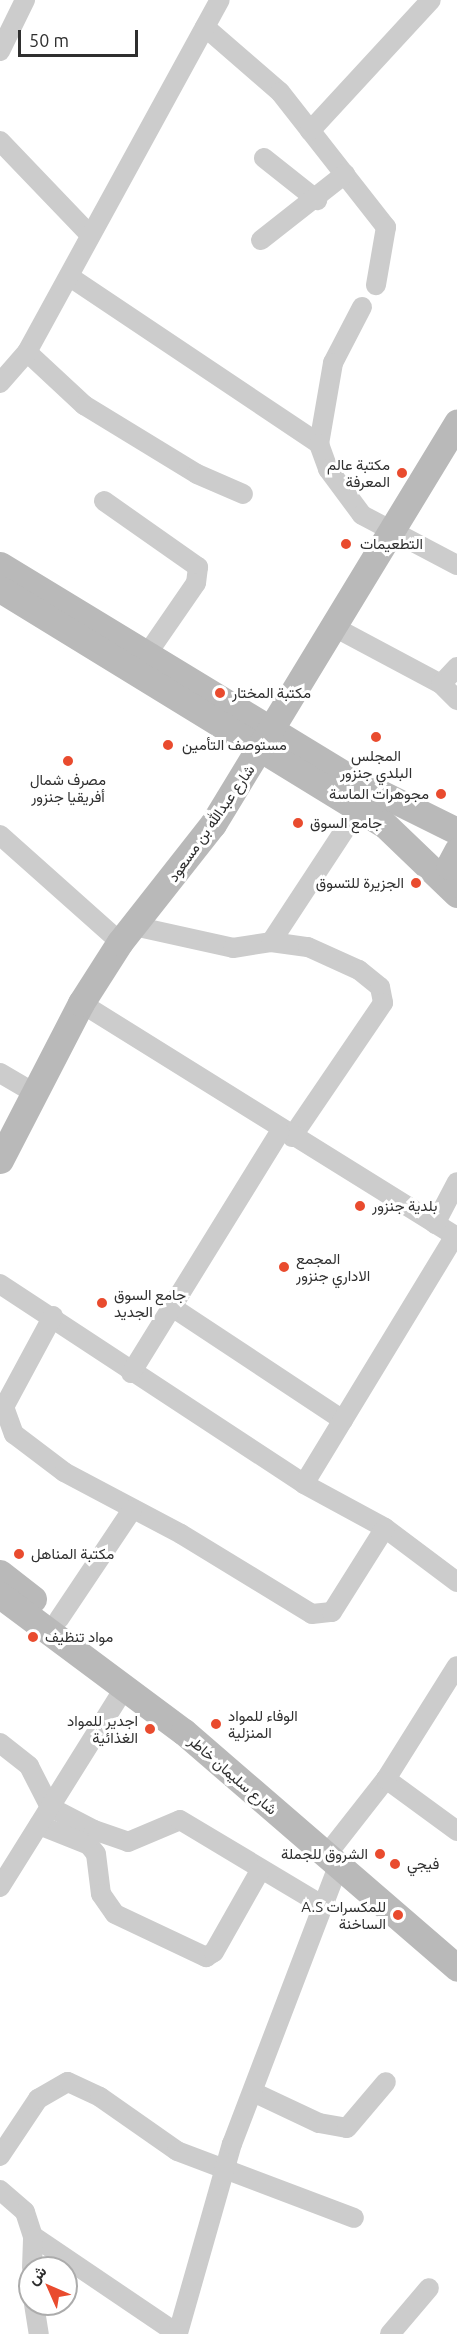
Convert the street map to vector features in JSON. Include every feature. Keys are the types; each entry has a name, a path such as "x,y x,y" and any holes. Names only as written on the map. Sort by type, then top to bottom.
{"main road":[{"name":"شارع عبدالله بن مسعود","path":"0,1160 81,1003 127,934 213,824 394,533 457,422"},
{"path":"0,565 145,657 267,740 403,839 453,890"},
{"path":"0,589 267,740 397,805 455,831 449,866 453,890"},
{"name":"شارع سليمان خاطر","path":"0,1574 201,1728 457,1968"},
{"name":"شارع سليمان خاطر","path":"0,1595 125,1687 336,1855 457,1945"}],"street":[{"path":"2,41 25,0"},
{"path":"0,383 27,352 220,0"},
{"path":"310,130 430,0"},
{"path":"205,27 253,64 310,130 386,227 376,285"},
{"path":"0,141 90,235"},
{"path":"264,158 317,201"},
{"path":"261,240 317,201 345,174"},
{"path":"70,277 319,444 350,504 394,533 457,565"},
{"path":"319,444 333,363 362,307"},
{"path":"27,352 50,378 102,417 197,474 243,494"},
{"path":"104,501 198,567 196,583 145,657"},
{"path":"336,628 441,684 457,700"},
{"path":"441,684 457,667"},
{"path":"271,942 359,808"},
{"path":"0,835 127,934 233,948 271,942 308,947 359,970 383,995 286,1134 131,1373"},
{"path":"81,1003 286,1134 456,1236 304,1484"},
{"path":"0,1073 36,1094"},
{"path":"435,1224 457,1182"},
{"path":"0,1284 53,1316 131,1373 304,1484 386,1528 457,1582"},
{"path":"172,1307 343,1420"},
{"path":"53,1316 10,1391 7,1424 64,1472 181,1534 300,1609 323,1615 342,1600 386,1528"},
{"path":"59,1618 132,1510"},
{"path":"33,2236 178,2334 226,2173 253,2092 322,1905 336,1855 457,1666"},
{"path":"0,1887 125,1687"},
{"path":"0,1743 28,1767 50,1807 128,1842 180,1820 322,1905"},
{"path":"386,1779 457,1831"},
{"path":"39,1825 89,1845 96,1854 101,1894 115,1914 206,1958 214,1952 261,1869"},
{"path":"0,2156 38,2099 68,2082 100,2097 177,2151 226,2173 354,2218"},
{"path":"253,2092 319,2123 347,2128 386,2082"},
{"path":"0,2190 25,2212 33,2236 32,2256"},
{"path":"390,2334 429,2288"},
{"path":"36,2316 40,2334"}],"place":[{"name":"مكتبة عالم المعرفة","path":"402,473"},
{"name":"التطعيمات","path":"346,544"},
{"name":"مكتبة المختار","path":"220,693"},
{"name":"المجلس البلدي جنزور","path":"376,737"},
{"name":"مستوصف التأمين","path":"168,745"},
{"name":"مصرف شمال أفريقيا جنزور","path":"68,761"},
{"name":"مجوهرات الماسة","path":"441,794"},
{"name":"جامع السوق","path":"298,823"},
{"name":"الجزيرة للتسوق","path":"416,883"},
{"name":"بلدية جنزور","path":"360,1206"},
{"name":"المجمع الاداري جنزور","path":"284,1267"},
{"name":"جامع السوق الجديد","path":"102,1303"},
{"name":"مكتبة المناهل","path":"19,1554"},
{"name":"مواد تنظيف","path":"33,1637"},
{"name":"الوفاء للمواد المنزلية","path":"216,1724"},
{"name":"اجدير للمواد الغذائية","path":"150,1729"},
{"name":"الشروق للجملة","path":"380,1854"},
{"name":"فيجي","path":"395,1864"},
{"name":"A.S للمكسرات الساخنة","path":"398,1915"}]}
